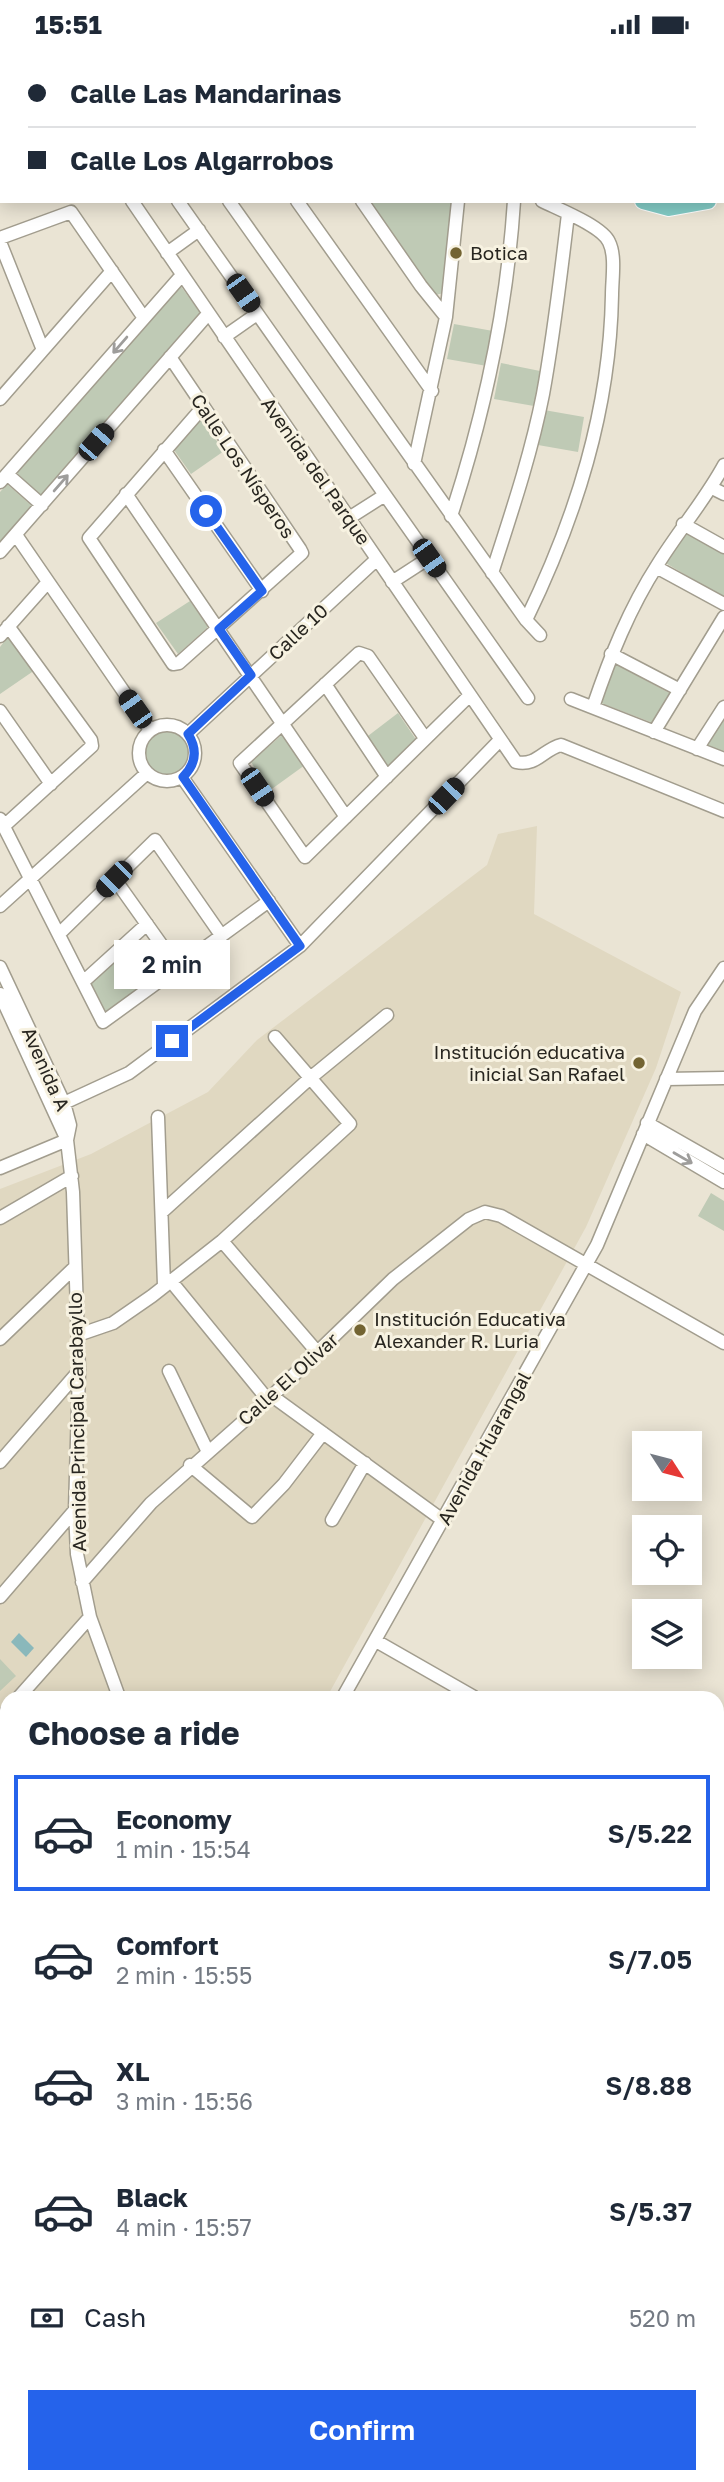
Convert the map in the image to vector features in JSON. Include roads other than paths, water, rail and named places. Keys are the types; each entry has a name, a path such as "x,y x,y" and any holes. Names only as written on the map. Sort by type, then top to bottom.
{"main road":[{"path":"650,203 669,208 697,203"}],"street":[{"name":"Avenida del Parque","path":"133,203 516,762 535,761 552,747 561,745 722,806"},
{"path":"179,203 528,698"},
{"path":"230,203 451,516 526,620 540,635"},
{"path":"298,203 432,391"},
{"path":"363,203 446,317"},
{"path":"414,464 446,317 458,203"},
{"path":"451,516 489,387 502,321 514,203"},
{"path":"526,620 576,505 593,444 606,370 611,320 610,242 600,231 546,203"},
{"path":"43,350 0,240 67,211 75,215 144,319"},
{"path":"492,573 520,485 542,396 558,306 568,214"},
{"path":"167,253 199,230"},
{"path":"0,397 112,271"},
{"path":"41,505 4,478 182,275"},
{"path":"0,552 208,314"},
{"path":"224,337 257,314"},
{"name":"Calle Los Nísperos","path":"126,494 90,535 90,543 173,664 179,663 219,629 302,553 170,357"},
{"path":"203,407 126,494 346,817"},
{"path":"164,450 262,591"},
{"path":"593,708 611,654 656,567 683,524 712,488 724,465"},
{"path":"712,488 724,494"},
{"path":"349,518 385,495"},
{"path":"683,524 724,547"},
{"path":"16,535 150,730"},
{"path":"392,582 429,558"},
{"name":"Calle 10","path":"188,734 377,559"},
{"path":"656,567 724,604"},
{"path":"48,582 4,631 92,743 92,747 2,823 103,1022 269,901"},
{"path":"654,732 724,617"},
{"path":"425,738 369,656 359,653 282,722 241,764 303,856 307,855 470,695"},
{"path":"611,654 680,689"},
{"path":"325,684 387,777"},
{"path":"571,699 724,759"},
{"path":"697,749 724,707"},
{"path":"0,711 51,784"},
{"path":"174,725 188,734 195,751 194,761 183,777 164,781 147,773 139,756 139,746 150,730 157,726 174,725"},
{"path":"64,1103 130,1073 300,946 500,740"},
{"path":"0,906 147,773"},
{"path":"183,777 300,946"},
{"path":"59,934 151,842 158,842 221,935"},
{"path":"114,879 178,968"},
{"path":"83,982 147,924"},
{"name":"Avenida A","path":"0,967 64,1103 70,1125 67,1140"},
{"name":"Avenida Huarangal","path":"351,1691 586,1264 606,1225 695,1011 724,968"},
{"name":"Avenida A","path":"0,994 67,1140"},
{"path":"162,1212 309,1079 387,1015"},
{"path":"78,1335 113,1323 222,1241 350,1124 275,1037"},
{"path":"666,1079 724,1078"},
{"path":"158,1117 167,1283 270,1398 444,1521"},
{"path":"645,1128 724,1167"},
{"path":"645,1128 724,1182"},
{"path":"0,1168 67,1140"},
{"name":"Avenida Principal Carabayllo","path":"67,1140 72,1176 79,1371 75,1510 82,1582 90,1617 117,1691"},
{"path":"0,1218 72,1176"},
{"name":"Calle El Olivar","path":"82,1582 151,1503 190,1465 270,1398 393,1279 469,1219 485,1212 501,1216 586,1264"},
{"path":"222,1241 318,1353"},
{"path":"586,1264 724,1343"},
{"path":"0,1339 75,1267"},
{"path":"0,1462 79,1371"},
{"path":"169,1371 207,1450"},
{"path":"190,1465 252,1517 284,1484 323,1433"},
{"path":"332,1520 365,1463"},
{"path":"0,1597 75,1510"},
{"path":"24,1691 90,1617"},
{"path":"376,1641 464,1691"}],"water":[{"path":"19,1633 34,1648 26,1657 11,1642"}],"place":[{"name":"Botica","path":"456,253"},
{"name":"Institución educativa inicial San Rafael","path":"639,1063"},
{"name":"Institución Educativa Alexander R. Luria","path":"360,1330"}]}
